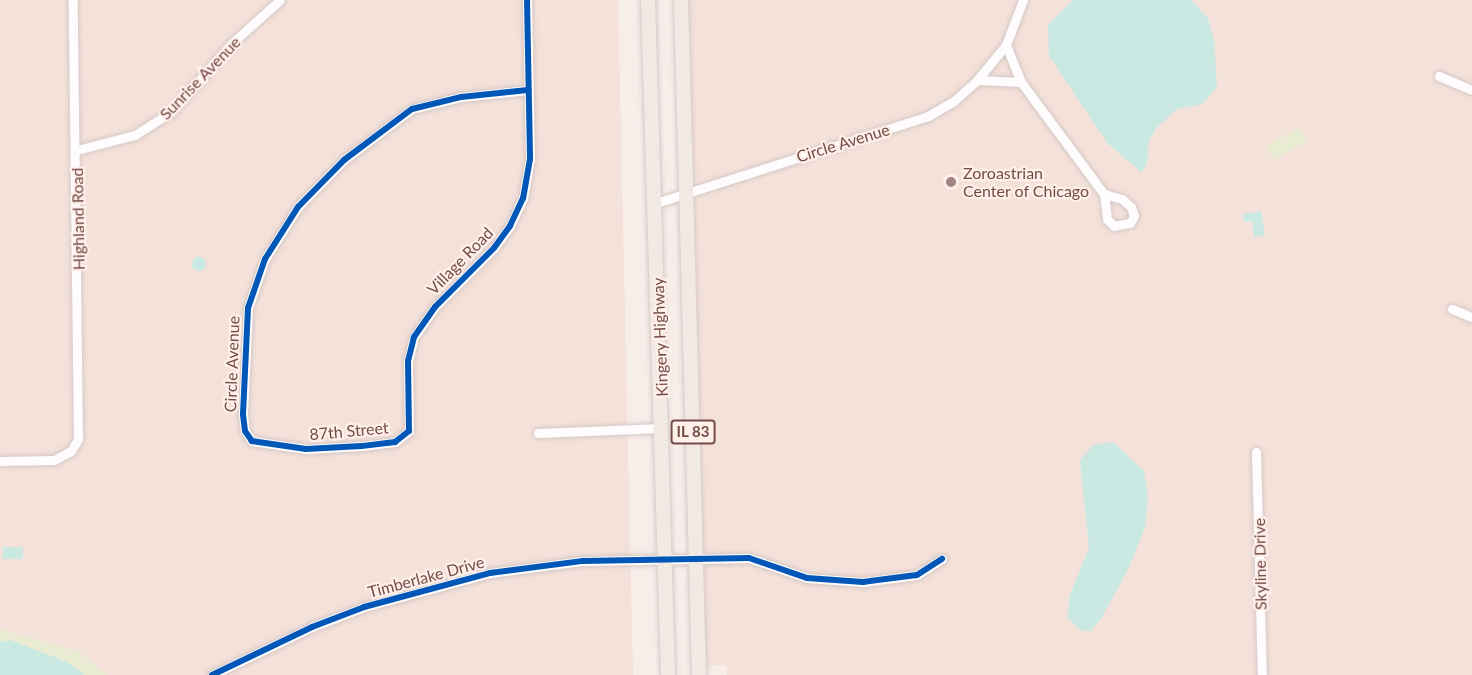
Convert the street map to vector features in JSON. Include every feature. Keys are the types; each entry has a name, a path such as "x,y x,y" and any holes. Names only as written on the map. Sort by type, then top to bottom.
{"main road":[{"name":"Kingery Highway","path":"648,0 656,203 668,675"},
{"name":"Kingery Highway","path":"681,0 688,190 699,675"}],"street":[{"name":"Highland Road","path":"0,460 54,460 71,451 78,439 77,150 73,0"},
{"name":"Sunrise Avenue","path":"77,150 135,135 171,112 232,44 280,0"},
{"name":"Village Road","path":"409,431 408,361 414,338 435,307 494,248 510,226 523,198 530,159 527,0"},
{"name":"Circle Avenue","path":"656,203 688,190 915,121 944,107 977,80 1006,45 1023,0"},
{"path":"1006,45 1021,82 1104,194"},
{"path":"1439,76 1472,90"},
{"path":"977,80 1021,82"},
{"name":"Circle Avenue","path":"252,441 245,431 243,414 248,309 265,259 298,207 344,160 412,109 460,97 528,90"},
{"path":"1452,309 1472,317"},
{"path":"538,433 662,428"},
{"name":"87th Street","path":"252,441 306,449 361,446 395,442 409,431"},
{"name":"Skyline Drive","path":"1256,452 1262,675"},
{"name":"Timberlake Drive","path":"212,675 312,627 425,588 555,564 748,558 807,578 864,582 917,575 942,559"}],"shaded area":[{"path":"0,0 618,0 633,675 0,675"},
{"path":"689,0 1472,0 1472,675 727,675 726,665 706,666"}],"green space":[{"path":"1299,127 1307,141 1274,160 1266,146"},
{"path":"0,629 78,651 107,675 0,675"}],"water":[{"path":"1073,0 1191,0 1208,18 1214,40 1217,87 1203,104 1177,109 1157,127 1149,141 1147,165 1141,172 1107,143 1049,56 1048,25"},
{"path":"1261,211 1265,235 1254,237 1252,221 1244,222 1243,214"},
{"path":"199,257 204,259 206,264 204,269 199,271 194,269 192,264 194,259"},
{"path":"1113,442 1144,471 1148,496 1145,527 1129,568 1102,617 1091,631 1081,631 1067,617 1070,595 1089,548 1080,460 1094,445"},
{"path":"3,547 23,547 23,559 2,559"},
{"path":"10,640 67,662 84,675 0,675 0,642"}],"cycle path":[{"path":"527,0 530,159 523,198 510,226 494,248 435,307 414,337 408,361 409,431 395,442 361,446 306,449 252,441 245,431 243,414 248,308 265,259 298,207 344,160 412,109 461,97 528,90"},
{"path":"212,675 312,627 364,607 490,573 583,561 749,558 807,578 863,582 917,575 942,559"}],"place":[{"name":"Zoroastrian Center of Chicago","path":"951,182"}]}
